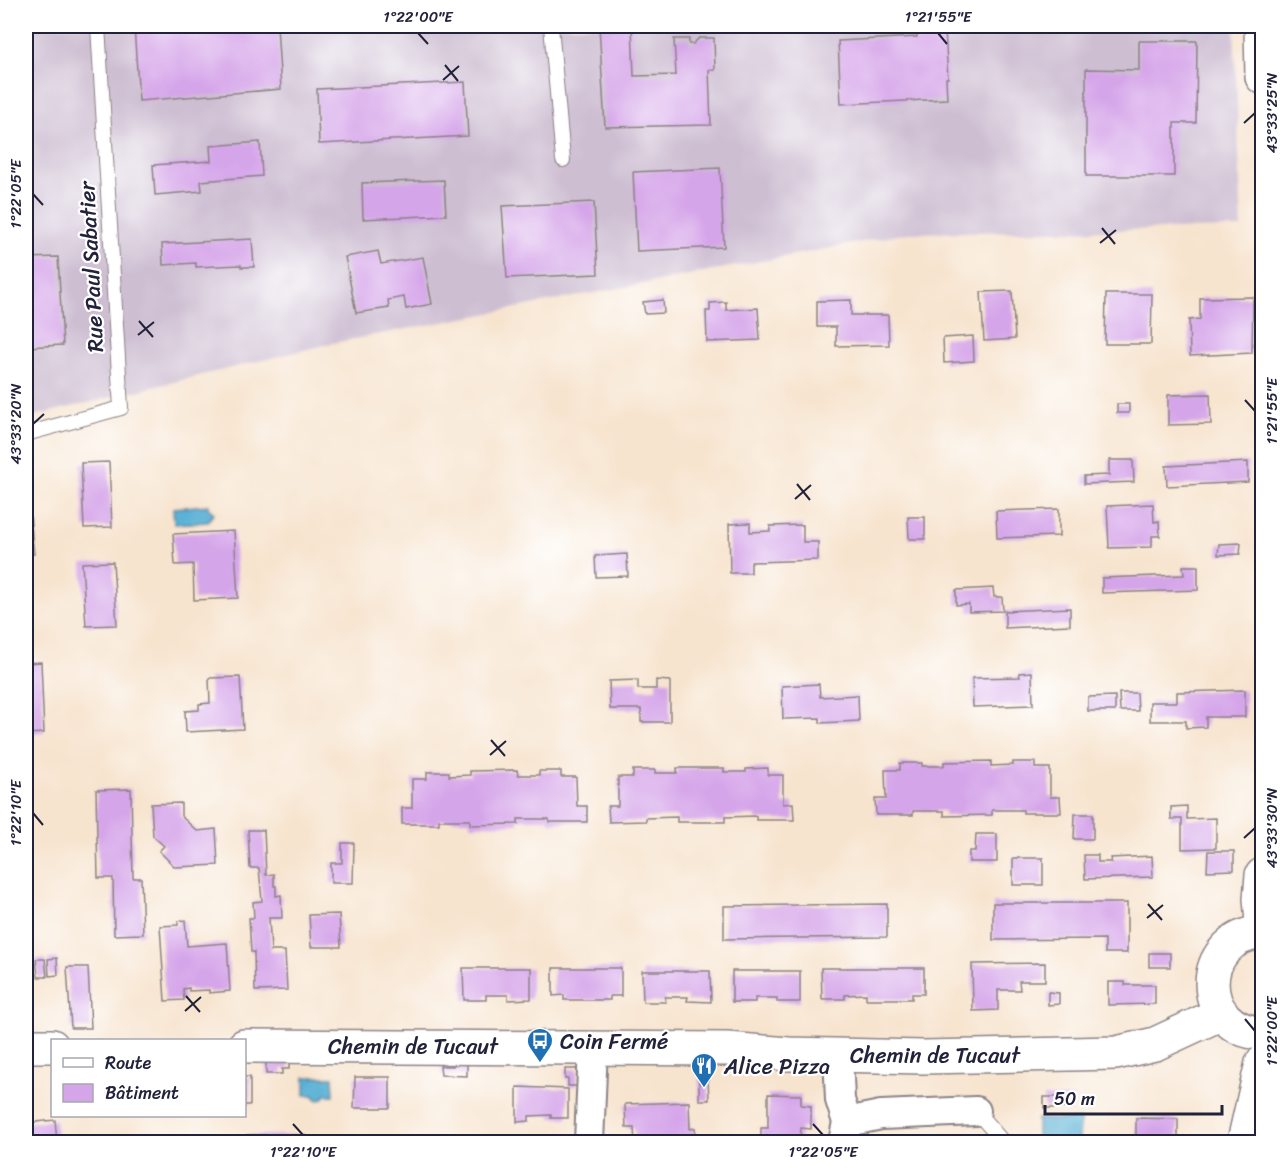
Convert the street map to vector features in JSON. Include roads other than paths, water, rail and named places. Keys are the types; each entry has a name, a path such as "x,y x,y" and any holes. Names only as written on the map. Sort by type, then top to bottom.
{"main road":[{"path":"1261,26 1263,77"},
{"path":"1263,875 1260,899 1263,922"},
{"path":"1263,932 1242,937 1224,950 1213,970 1212,981 1216,1004 1222,1013 1235,1026 1252,1033 1263,1033"},
{"name":"Chemin de Tucaut","path":"246,1046 727,1049 789,1054 923,1056 1116,1053 1155,1044 1222,1013"},
{"path":"26,1046 51,1046"},
{"path":"1245,1143 1263,1063"}],"street":[{"path":"589,1143 593,1048"},
{"path":"838,1054 840,1100 845,1132 881,1115 976,1111"}],"lane":[{"name":"Rue Paul Sabatier","path":"26,434 121,408 98,26"},
{"path":"551,26 563,160"},
{"path":"976,1111 1003,1143"}],"water":[{"path":"208,505 214,514 208,522 174,524 173,508"},
{"path":"305,1077 333,1077 334,1095 325,1095 320,1100 314,1095 305,1095"},
{"path":"1037,1119 1080,1120 1079,1141 1037,1141"}],"place":[{"name":"Coin Fermé","path":"540,1064"},
{"name":"Alice Pizza","path":"704,1089"}]}
